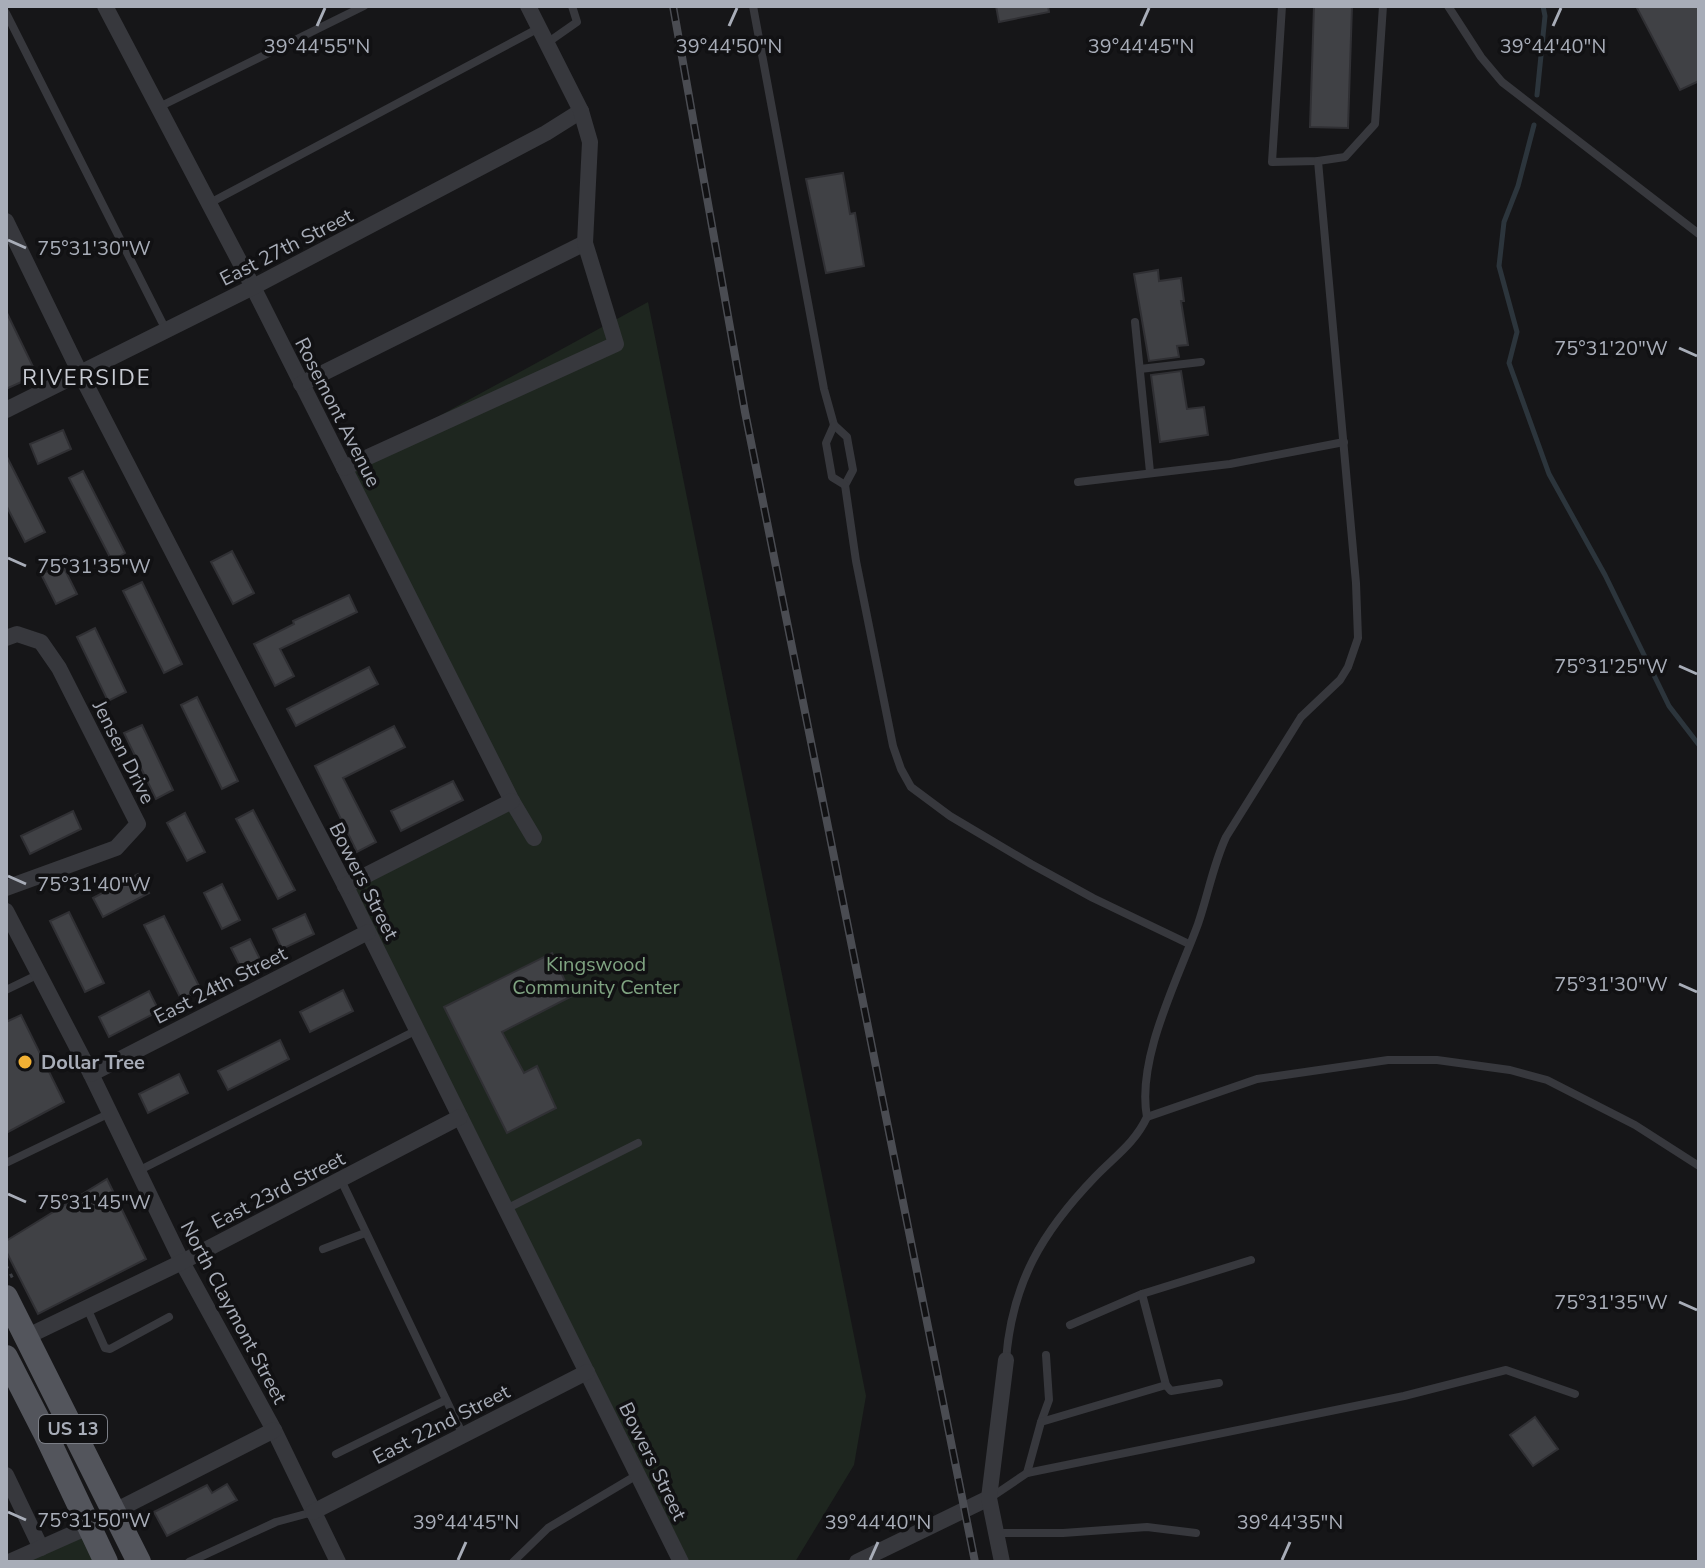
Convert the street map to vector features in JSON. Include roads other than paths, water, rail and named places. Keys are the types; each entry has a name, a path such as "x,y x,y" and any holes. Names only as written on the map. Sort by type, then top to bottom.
{"main road":[{"name":"US 13","path":"9,1288 16,1334 115,1511 139,1562"},
{"name":"US 13","path":"6,1357 106,1562"},
{"path":"88,1527 102,1525 124,1562"}],"street":[{"name":"Rosemont Avenue","path":"105,6 253,287 512,801 534,838"},
{"path":"344,468 616,344 585,243 590,142 581,111 528,6"},
{"name":"East 27th Street","path":"6,410 253,287 546,133 581,111"},
{"name":"Bowers Street","path":"6,221 80,373 345,886 681,1562"},
{"path":"301,384 585,243"},
{"name":"Jensen Drive","path":"6,638 17,634 41,642 59,668 138,824 116,848 6,888"},
{"path":"345,886 512,801"},
{"name":"North Claymont Street","path":"6,911 91,1074 182,1262 274,1430 338,1562"},
{"name":"East 24th Street","path":"91,1074 368,932"},
{"name":"East 23rd Street","path":"16,1334 87,1308 182,1262 460,1117"},
{"path":"1002,1562 989,1498 1006,1360"},
{"name":"East 22nd Street","path":"313,1512 587,1372"},
{"path":"115,1511 274,1430"},
{"path":"6,1475 41,1548"},
{"path":"857,1562 989,1498"},
{"path":"9,1562 88,1527"}],"lane":[{"path":"159,107 364,6"},
{"path":"207,204 543,35 577,22 572,6"},
{"path":"753,6 824,389 834,425 847,437 853,470 845,485 856,561 885,711 901,769 911,787 950,816 1127,916 1189,944"},
{"path":"1282,6 1272,162 1345,157 1375,124 1383,6"},
{"path":"1448,6 1481,57 1502,82 1699,234"},
{"path":"6,13 166,330"},
{"path":"1006,1360 1011,1320 1022,1284 1047,1233 1063,1211 1133,1142 1147,1117 1148,1059 1210,888 1216,858 1226,837 1301,717 1340,680 1358,638 1356,583 1318,161"},
{"path":"1135,322 1150,472"},
{"path":"1140,369 1201,362"},
{"path":"834,425 826,443 832,477 845,485"},
{"path":"1078,482 1230,464 1344,442"},
{"path":"6,990 39,974"},
{"path":"138,1171 417,1030"},
{"path":"1147,1117 1257,1079 1388,1060 1437,1060 1510,1070 1547,1080 1635,1125 1699,1166"},
{"path":"6,1163 110,1113"},
{"path":"506,1209 638,1143"},
{"path":"341,1180 463,1436"},
{"path":"323,1249 365,1233"},
{"path":"1070,1325 1142,1294 1251,1260"},
{"path":"1142,1294 1166,1385 1171,1391 1219,1383"},
{"path":"87,1308 105,1348 110,1349 169,1317"},
{"path":"1027,1473 1049,1400 1046,1355"},
{"path":"989,1498 1027,1473 1404,1396 1506,1370 1575,1394"},
{"path":"1041,1422 1166,1385"},
{"path":"336,1454 446,1400"},
{"path":"513,1562 548,1528 638,1474"},
{"path":"189,1562 276,1522 313,1512"},
{"path":"996,1533 1147,1527 1196,1533"}],"waterway":[{"path":"1537,95 1545,16 1543,6"},
{"path":"1534,125 1518,186 1504,222 1499,266 1517,332 1509,363 1549,474 1605,575 1669,706 1699,745"}],"railway":[{"path":"673,6 745,412 975,1562"}],"place":[{"name":"Dollar Tree","path":"25,1062"}],"district":[{"name":"RIVERSIDE","path":"87,377"}],"park label":[{"name":"Kingswood Community Center","path":"596,976"}]}
